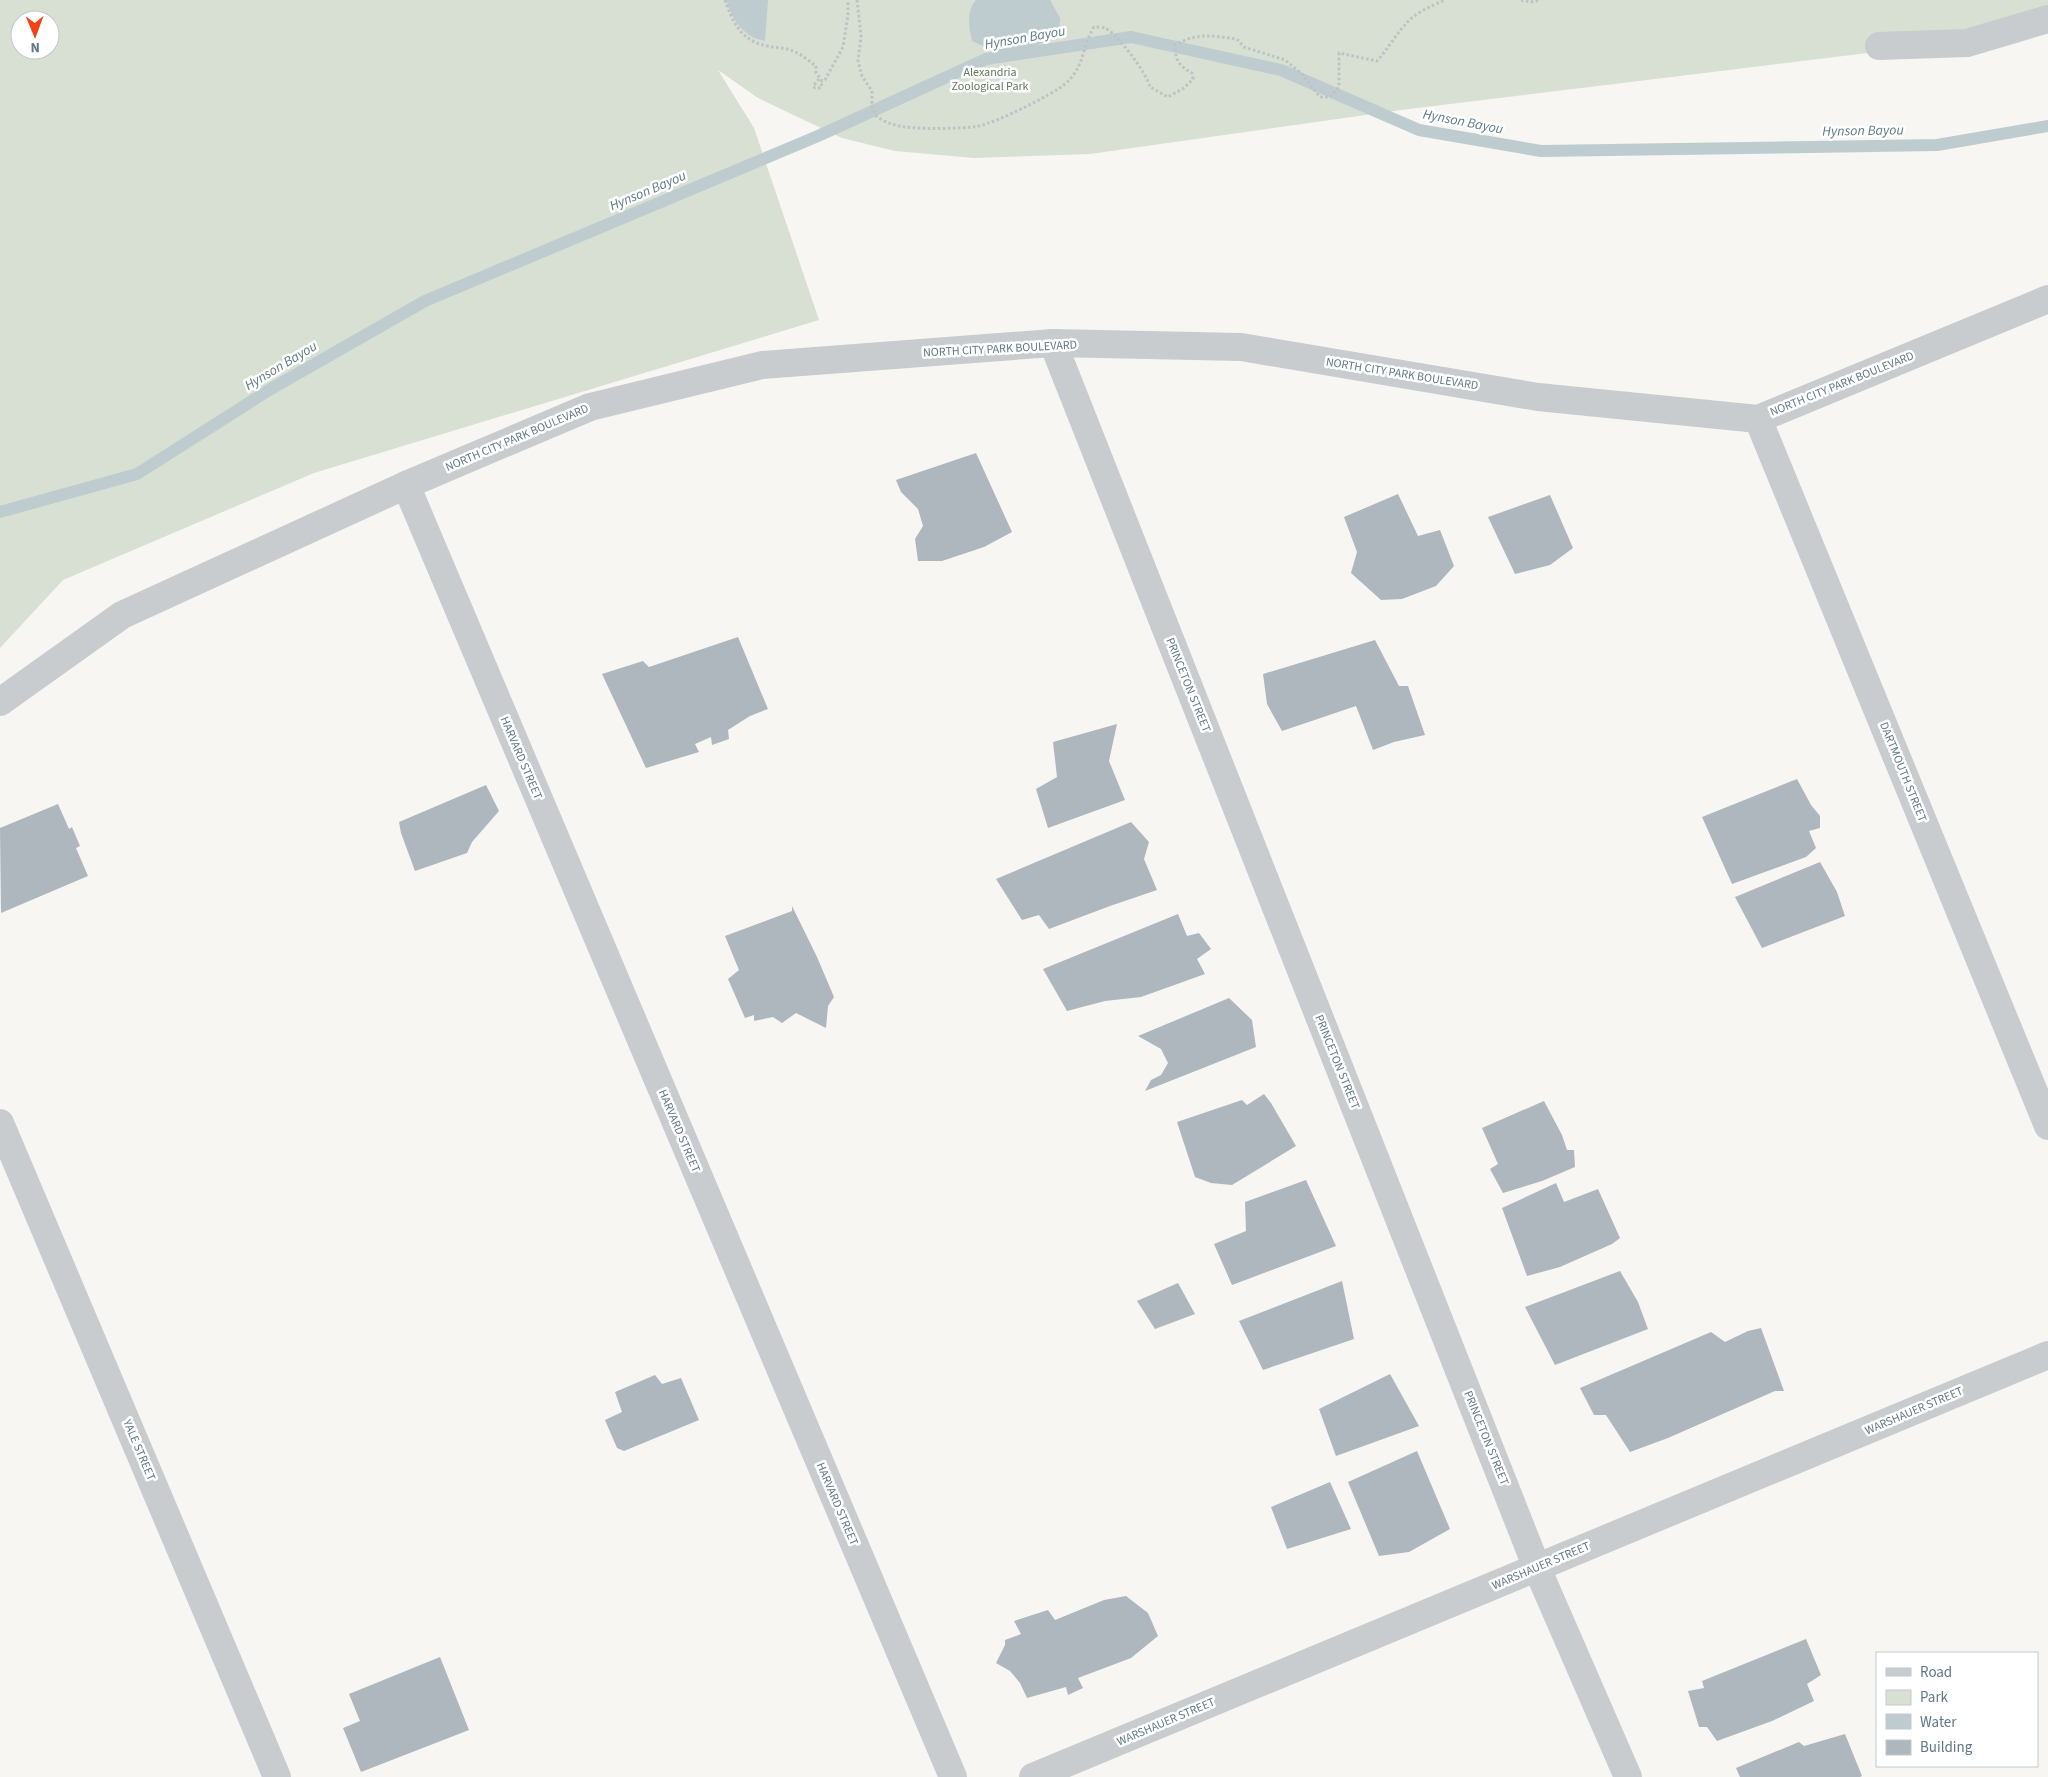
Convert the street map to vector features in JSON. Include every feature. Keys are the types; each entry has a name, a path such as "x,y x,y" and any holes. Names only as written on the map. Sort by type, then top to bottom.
{"street":[{"path":"1878,46 1967,43 2048,19"},
{"name":"NORTH CITY PARK BOULEVARD","path":"0,702 122,615 406,485 590,407 762,365 1052,343 1241,347 1538,397 1758,419 2048,299"},
{"name":"PRINCETON STREET","path":"1052,343 1537,1568 1628,1777"},
{"name":"DARTMOUTH STREET","path":"1758,419 2048,1126"},
{"name":"HARVARD STREET","path":"406,485 953,1777"},
{"name":"YALE STREET","path":"0,1123 277,1777"},
{"name":"WARSHAUER STREET","path":"1033,1777 2048,1355"}],"path":[{"path":"725,0 733,22 744,35 763,45 793,50 816,66 816,73 821,80 826,80 843,47 848,15 848,0"},
{"path":"857,0 862,36 858,61 862,76 872,91 872,108 875,115 897,126 960,129 981,126 1019,109 1065,84 1077,69 1085,52 1089,34 1094,27 1105,28 1120,41 1148,78 1150,87 1168,97 1184,88 1193,79 1192,73 1178,64 1175,54 1176,45 1186,39 1204,34 1237,39 1244,47 1285,60 1302,74 1320,97 1330,97 1339,87 1339,53 1377,61 1389,48 1405,24 1419,13 1445,0"},
{"path":"1521,0 1532,2 1540,0"}],"green space":[{"name":"Alexandria Zoological Park","path":"0,0 2048,0 2048,17 1965,41 1401,110 1090,154 974,158 895,151 842,138 758,98 718,70 754,128 819,320 314,473 63,580 0,648"}],"water":[{"path":"726,0 768,0 765,41 745,32 735,21"},
{"path":"976,0 1050,0 1060,18 1059,33 1037,45 1017,51 1007,52 985,47 972,41 971,36 970,14"}],"building":[{"path":"976,453 1012,532 984,547 942,561 918,561 915,539 923,526 918,509 901,492 896,480"},
{"path":"1398,494 1418,536 1440,530 1454,566 1436,586 1402,599 1381,600 1351,573 1357,552 1344,517"},
{"path":"1550,495 1573,548 1550,565 1515,574 1488,517"},
{"path":"738,637 768,709 750,716 728,730 729,739 712,745 711,737 695,744 699,752 646,768 602,674 643,661 649,667"},
{"path":"1375,640 1399,686 1408,686 1425,735 1394,742 1373,750 1356,706 1282,731 1267,704 1263,674"},
{"path":"1117,724 1109,761 1125,800 1048,828 1036,789 1057,777 1053,742"},
{"path":"1797,779 1811,805 1820,816 1820,828 1809,831 1816,848 1806,857 1732,884 1702,817"},
{"path":"486,785 499,811 472,842 467,853 415,871 401,833 399,822"},
{"path":"58,804 69,829 72,827 80,846 76,848 88,876 1,913 0,828"},
{"path":"1131,822 1149,842 1144,859 1157,890 1049,929 1039,915 1022,920 996,879"},
{"path":"1820,862 1837,892 1845,916 1762,948 1735,897"},
{"path":"792,906 834,997 828,1006 826,1028 796,1013 782,1023 773,1017 754,1021 754,1015 745,1018 728,979 739,970 725,936 792,911"},
{"path":"1178,914 1187,936 1199,933 1211,949 1197,959 1205,974 1141,997 1105,1001 1067,1011 1043,969"},
{"path":"1229,998 1252,1020 1256,1047 1145,1091 1151,1080 1161,1075 1168,1063 1161,1049 1138,1036"},
{"path":"1264,1094 1296,1146 1232,1185 1211,1183 1195,1177 1177,1122 1242,1100 1247,1105"},
{"path":"1544,1101 1562,1135 1567,1150 1574,1150 1575,1167 1542,1181 1503,1193 1490,1169 1498,1164 1482,1128"},
{"path":"1306,1180 1336,1246 1232,1285 1214,1244 1246,1231 1245,1202"},
{"path":"1556,1183 1564,1202 1598,1189 1620,1238 1612,1244 1560,1267 1527,1276 1502,1208"},
{"path":"1620,1271 1638,1302 1648,1329 1555,1365 1525,1307"},
{"path":"1342,1281 1354,1339 1263,1370 1239,1321"},
{"path":"1178,1283 1195,1314 1155,1329 1137,1301"},
{"path":"1761,1328 1784,1391 1775,1391 1668,1438 1630,1452 1606,1415 1594,1415 1580,1388 1711,1332 1725,1342 1748,1331"},
{"path":"1390,1374 1419,1426 1336,1456 1319,1409"},
{"path":"655,1375 662,1384 681,1378 699,1420 624,1451 617,1448 605,1420 622,1412 615,1392"},
{"path":"1417,1451 1450,1529 1409,1552 1379,1556 1348,1482"},
{"path":"1330,1482 1351,1529 1287,1549 1271,1507"},
{"path":"1126,1596 1148,1613 1158,1636 1131,1658 1078,1678 1083,1688 1068,1695 1066,1687 1027,1698 1020,1683 1010,1671 996,1663 1005,1645 1005,1640 1021,1634 1014,1621 1048,1610 1055,1620 1104,1600"},
{"path":"1806,1639 1821,1675 1807,1684 1814,1701 1772,1721 1717,1741 1707,1727 1699,1727 1688,1691 1704,1688 1702,1681"},
{"path":"440,1657 469,1730 361,1772 343,1728 360,1721 349,1694"},
{"path":"1845,1734 1862,1776 1860,1777 1740,1777 1736,1768 1799,1742 1804,1746"}],"waterway":[{"name":"Hynson Bayou","path":"0,512 137,474 269,390 425,301 818,136 986,59 1131,37 1281,70 1419,130 1541,151 1937,145 2048,126"}]}
